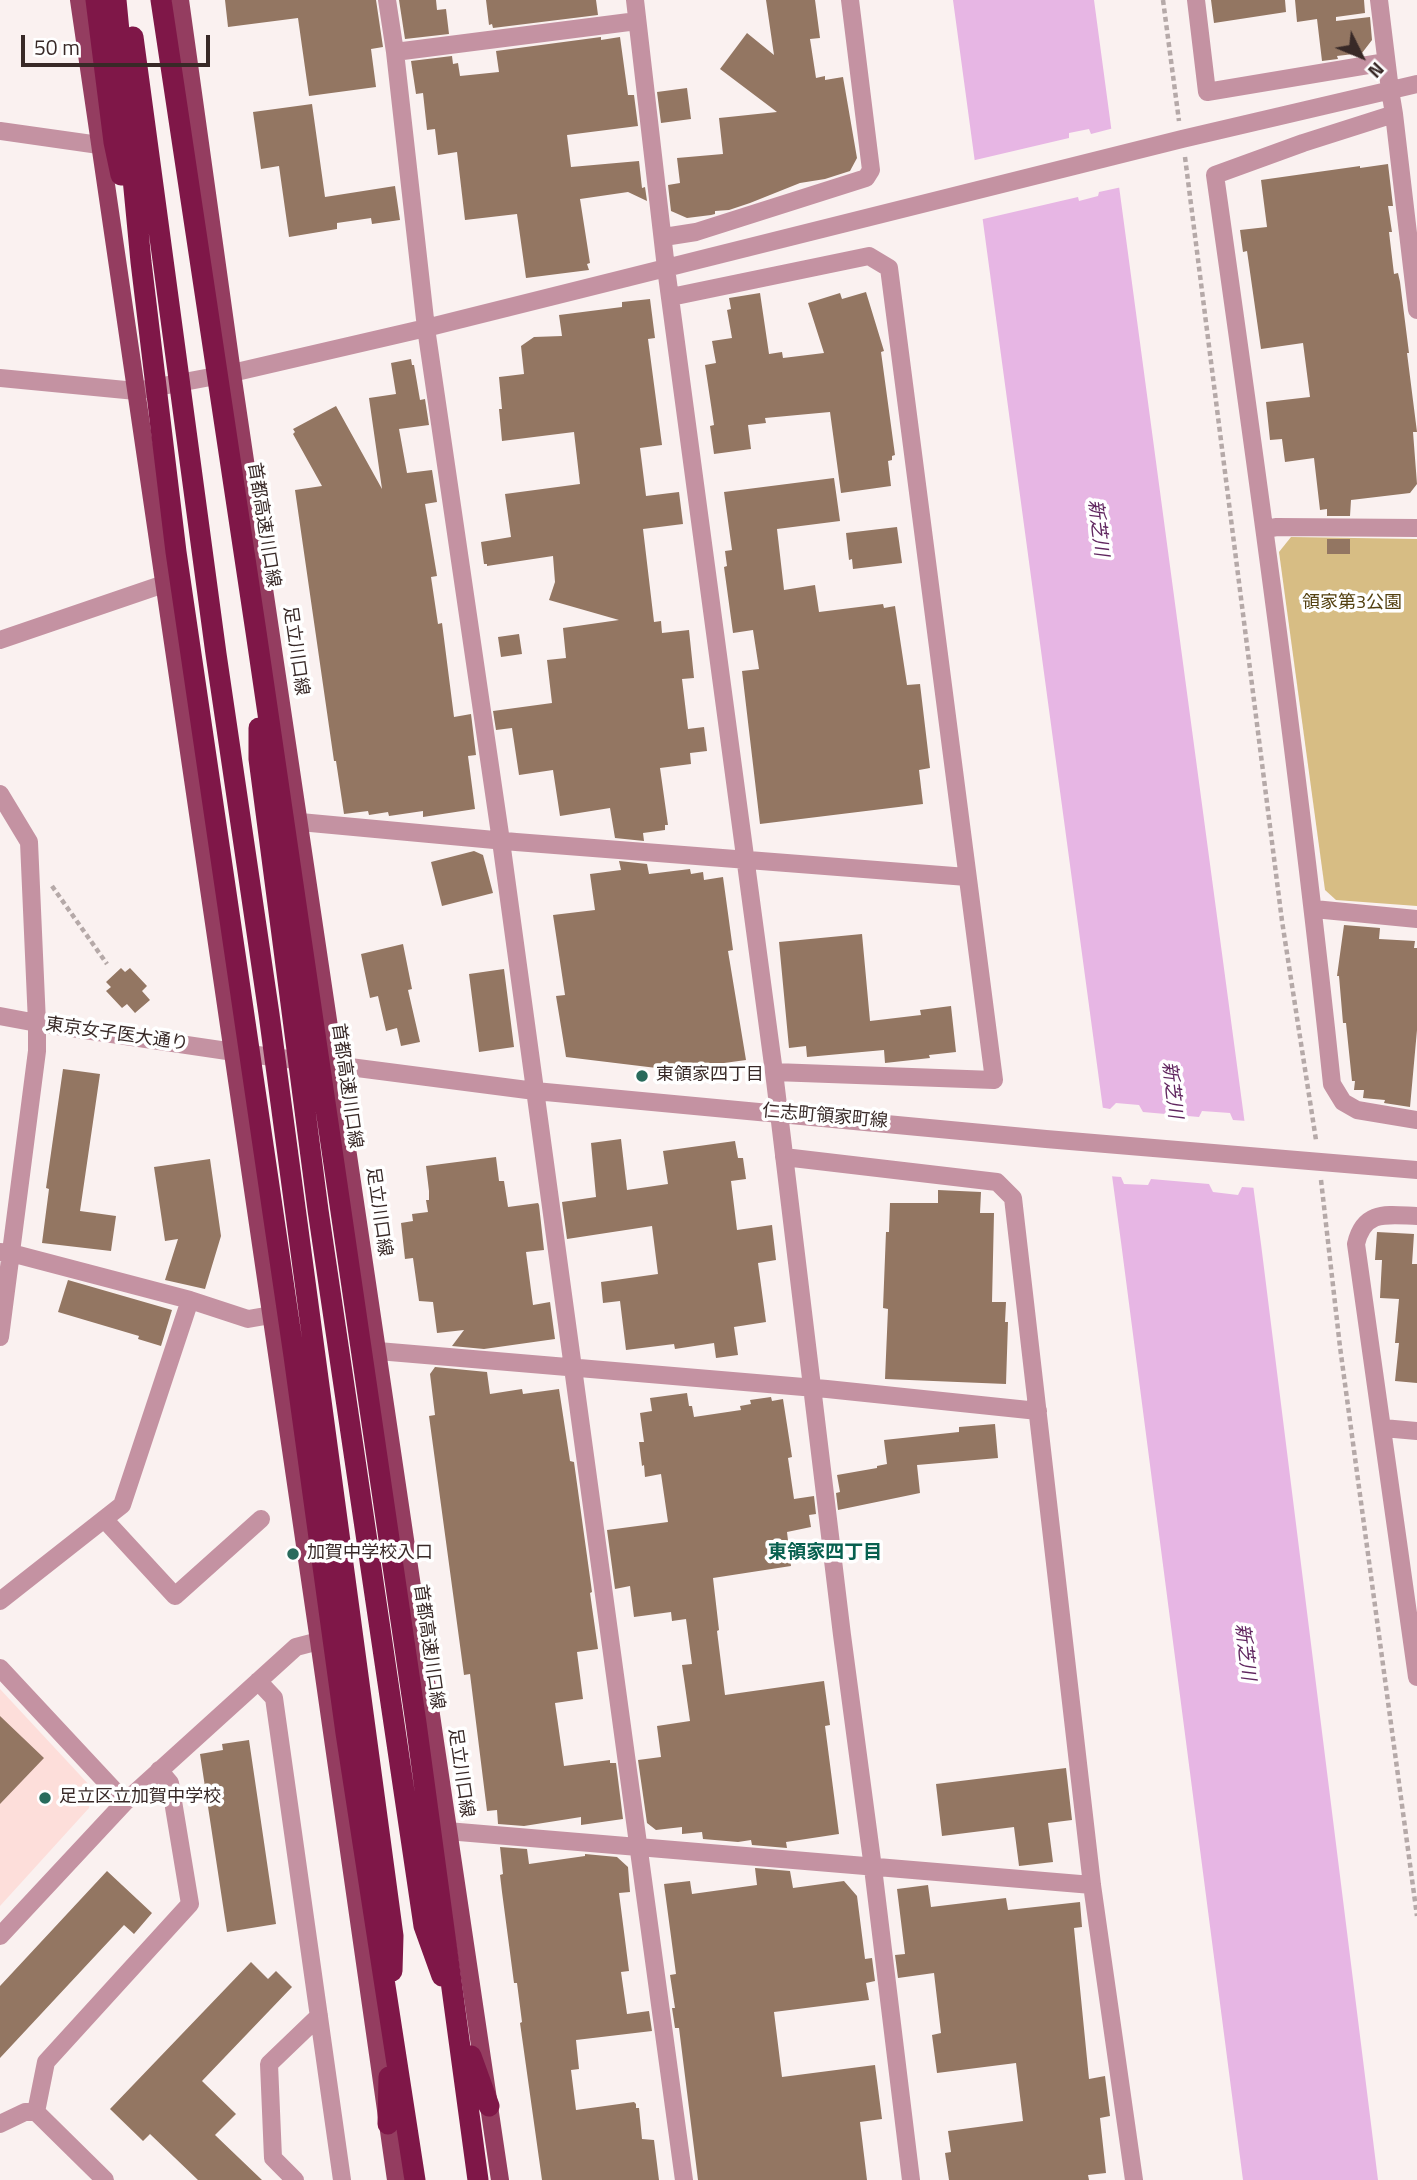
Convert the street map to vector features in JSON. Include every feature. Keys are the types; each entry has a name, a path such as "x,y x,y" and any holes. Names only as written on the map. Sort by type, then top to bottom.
{"highway":[{"path":"96,0 114,142 141,262"},
{"path":"116,0 141,262 176,552 295,1356 345,1733 415,2180"},
{"path":"128,0 216,654 271,1028 393,1936 388,2124"},
{"name":"首都高速川口線","path":"161,0 416,1723 478,2180"},
{"path":"256,632 260,759 317,1210 424,1926 489,2106"}],"main road":[{"path":"79,0 396,2180"},
{"name":"足立川口線","path":"180,0 232,373 500,2180"}],"street":[{"path":"387,0 426,328 501,841 684,2180"},
{"path":"635,0 666,268 774,1072 911,2180"},
{"path":"664,237 696,232 866,178 871,170 850,0"},
{"path":"1196,0 1207,92 1386,62"},
{"path":"1378,0 1417,310"},
{"path":"395,52 638,22"},
{"path":"0,378 136,391 232,373 426,328 1417,84"},
{"path":"1394,114 1215,175 1265,529 1314,909 1332,1084 1343,1102 1357,1110 1417,1120"},
{"path":"0,131 99,145"},
{"path":"671,297 869,256 889,268 993,1080 774,1072"},
{"path":"1265,529 1417,528"},
{"path":"0,640 164,584"},
{"path":"0,794 29,842 37,1023 37,1051 6,1253 0,1337"},
{"path":"300,822 501,841 967,877"},
{"path":"1314,909 1417,919"},
{"name":"東京女子医大通り","path":"0,1016 234,1052"},
{"name":"仁志町領家町線","path":"234,1052 535,1091 1046,1139 1417,1170"},
{"path":"784,1157 997,1182 1013,1198 1092,1885 1134,2180"},
{"path":"1417,1216 1387,1214 1371,1218 1359,1231 1356,1244 1417,1670"},
{"path":"6,1253 190,1300 248,1320 271,1315"},
{"path":"0,1601 122,1505 190,1300"},
{"path":"378,1351 812,1388 1038,1411"},
{"path":"1383,1428 1417,1431"},
{"path":"104,1519 175,1596 261,1520"},
{"path":"0,1936 125,1802 159,1770 296,1647 319,1641"},
{"path":"0,1668 125,1802"},
{"path":"258,1681 274,1699 342,2180"},
{"path":"37,2112 46,2062 190,1904 170,1783 159,1770"},
{"path":"447,1831 1092,1885"},
{"path":"295,2180 273,2158 268,2064 318,2016"},
{"path":"0,2124 25,2112 37,2112 105,2180"}],"path":[{"path":"1163,0 1178,118"},
{"path":"1186,161 1282,921 1315,1136"},
{"path":"46,877 107,964"},
{"path":"1322,1188 1340,1347 1417,1916"}],"shaded area":[{"name":"足立区立加賀中学校","path":"0,1689 92,1788 89,1808 0,1906"}],"green space":[{"name":"領家第3公園","path":"1291,537 1417,539 1417,906 1336,900 1325,890 1279,552"}],"water":[{"name":"新芝川","path":"953,0 1094,0 1261,1244 1378,2180 1243,2180 1121,1242"}],"pier":[{"path":"1114,128 1122,187 1099,192 1098,196 1079,201 1078,197 979,220 971,161 1069,138 1069,133 1089,129 1091,134"},
{"path":"1116,1103 1139,1105 1143,1112 1199,1117 1202,1111 1230,1113 1233,1120 1248,1121 1257,1188 1242,1187 1238,1195 1213,1192 1209,1184 1151,1179 1148,1185 1124,1184 1121,1177 1108,1176 1099,1107 1110,1109"}],"building":[{"path":"225,0 376,0 383,47 371,49 376,87 309,96 298,18 228,27"},
{"path":"399,0 436,0 437,10 446,9 449,34 405,39"},
{"path":"486,0 596,0 598,15 493,28 492,24 489,25"},
{"path":"766,0 815,0 820,38 810,39 816,78 825,76 825,80 843,77 857,158 850,171 800,183 729,210 687,218 671,211 668,185 680,183 677,158 723,154 719,118 777,112 720,69 747,33 774,55"},
{"path":"1211,0 1285,0 1286,12 1214,23"},
{"path":"1295,0 1364,0 1365,13 1336,17 1336,21 1370,17 1372,40 1362,53 1322,61 1317,19 1297,22"},
{"path":"601,37 601,40 620,37 628,95 634,95 638,126 567,135 571,167 639,161 642,188 645,187 647,201 628,192 580,199 589,270 526,278 517,214 465,220 457,152 438,155 435,129 427,130 423,93 416,94 411,61 452,56 453,64 458,63 460,76 499,72 496,51"},
{"path":"687,88 691,119 661,123 657,92"},
{"path":"312,104 325,197 395,186 400,220 372,224 371,218 337,223 337,229 289,237 279,166 261,169 253,112"},
{"path":"1388,164 1393,206 1388,206 1392,232 1389,232 1394,274 1398,273 1400,282 1409,353 1417,432 1413,432 1417,484 1410,493 1351,500 1350,516 1327,516 1327,509 1320,510 1314,458 1285,462 1282,439 1270,440 1266,402 1310,397 1303,343 1261,349 1247,251 1243,252 1240,230 1267,227 1261,180"},
{"path":"866,292 884,351 881,352 895,455 888,461 891,486 841,493 830,412 765,418 766,423 748,425 751,449 714,454 710,426 714,425 705,365 716,363 712,341 732,338 727,310 731,309 729,298 760,293 769,354 782,352 783,358 824,353 808,303 840,293 842,299"},
{"path":"650,299 655,338 648,339 662,445 640,448 646,496 679,492 683,524 643,529 654,622 661,621 662,633 689,630 694,678 682,679 688,729 704,727 707,751 690,753 691,764 660,768 668,825 665,825 665,830 643,833 644,841 615,838 610,808 560,816 553,770 519,775 512,728 496,730 493,711 552,703 547,660 566,658 563,628 619,620 549,600 555,582 553,556 487,566 484,564 481,542 511,537 505,494 580,484 574,432 502,441 499,377 524,374 521,346 534,337 562,336 559,315 622,307 622,302"},
{"path":"411,359 420,400 425,399 429,425 399,429 407,473 432,470 437,502 425,504 437,576 431,577 438,624 442,623 454,717 471,714 476,755 468,756 475,809 423,817 423,811 389,816 388,812 369,815 368,811 344,814 295,490 322,486 293,434 293,429 336,406 382,489 369,398 396,394 391,363"},
{"path":"834,478 840,521 777,529 784,590 815,585 819,612 883,604 884,608 895,606 907,685 920,684 930,768 919,770 923,804 760,824 742,671 759,669 753,630 733,633 724,567 727,566 725,551 732,550 724,492"},
{"path":"897,527 902,563 853,569 852,559 849,560 846,533"},
{"path":"1327,539 1350,539 1350,554 1327,554"},
{"path":"519,634 522,654 501,657 498,637"},
{"path":"474,851 483,855 493,893 442,906 431,862"},
{"path":"619,861 647,864 649,874 690,869 691,874 703,872 704,880 723,877 733,950 728,951 746,1060 673,1070 566,1057 556,996 565,995 553,915 595,910 590,874 621,870"},
{"path":"1344,925 1380,928 1379,939 1415,941 1417,1030 1410,1107 1384,1103 1385,1100 1363,1098 1364,1090 1354,1090 1355,1081 1352,1081 1346,1023 1343,1023 1337,976"},
{"path":"862,934 870,1021 921,1015 920,1010 951,1006 956,1052 885,1063 884,1050 807,1057 806,1046 789,1048 779,942"},
{"path":"403,944 412,989 408,990 420,1042 401,1046 397,1028 386,1031 378,996 370,998 361,954"},
{"path":"121,968 125,972 130,968 147,986 142,991 150,1000 135,1013 127,1004 122,1008 106,991 111,987 106,982"},
{"path":"504,969 514,1047 479,1052 469,974"},
{"path":"63,1069 100,1074 80,1211 116,1216 111,1251 42,1243 49,1189 46,1188"},
{"path":"621,1139 627,1190 668,1184 663,1151 735,1141 738,1158 743,1158 746,1179 731,1181 737,1230 772,1225 776,1260 758,1263 766,1322 734,1327 738,1355 716,1358 714,1343 675,1349 674,1344 626,1350 620,1301 603,1303 601,1282 658,1274 652,1226 567,1239 562,1202 596,1197 591,1143"},
{"path":"496,1157 499,1181 504,1181 508,1207 539,1205 544,1250 526,1252 533,1305 550,1302 555,1339 484,1349 452,1346 464,1330 437,1333 433,1302 419,1301 413,1258 405,1259 401,1223 413,1221 412,1214 428,1212 426,1166"},
{"path":"210,1159 221,1236 205,1289 165,1280 178,1239 165,1241 154,1167"},
{"path":"938,1190 981,1192 980,1213 994,1213 992,1302 1006,1302 1006,1384 885,1379 888,1309 883,1308 890,1203 938,1203"},
{"path":"1377,1232 1414,1234 1412,1264 1417,1264 1417,1383 1395,1381 1399,1343 1395,1343 1399,1299 1380,1298 1382,1260 1375,1260"},
{"path":"68,1280 172,1310 161,1346 138,1339 139,1336 58,1312"},
{"path":"435,1367 487,1372 490,1394 522,1389 523,1394 559,1389 570,1461 574,1462 598,1649 577,1652 583,1699 555,1703 564,1766 610,1760 610,1763 616,1763 623,1819 581,1825 581,1817 524,1826 498,1824 497,1810 487,1811 470,1674 464,1675 429,1416 435,1415 430,1374"},
{"path":"687,1393 694,1417 741,1410 740,1406 751,1404 750,1400 771,1397 772,1401 783,1399 792,1457 788,1458 794,1499 814,1496 816,1514 809,1515 811,1527 787,1532 791,1566 713,1578 725,1695 824,1681 830,1725 825,1726 839,1834 786,1842 787,1848 752,1845 751,1840 738,1842 703,1839 702,1832 682,1834 682,1827 656,1830 647,1823 638,1760 661,1757 657,1726 690,1721 682,1665 692,1664 686,1619 672,1621 671,1612 634,1617 630,1586 615,1589 607,1530 668,1522 661,1474 645,1477 644,1465 642,1466 639,1442 644,1442 640,1413 652,1411 650,1398"},
{"path":"995,1424 998,1458 917,1465 920,1493 838,1510 836,1493 840,1492 837,1475 887,1464 884,1440 959,1432 959,1427"},
{"path":"0,1716 44,1758 0,1804"},
{"path":"249,1740 276,1924 227,1932 200,1754 223,1750 222,1744"},
{"path":"1066,1768 1072,1820 1048,1823 1053,1862 1019,1866 1014,1827 942,1836 936,1784"},
{"path":"500,1847 527,1849 529,1864 585,1854 617,1857 628,1867 630,1892 619,1893 629,1971 621,1972 627,2014 649,2011 652,2031 576,2040 579,2069 571,2070 576,2110 634,2102 636,2104 636,2108 639,2108 642,2139 654,2140 659,2180 542,2180 517,1983 514,1983 502,1892"},
{"path":"755,1868 790,1871 793,1888 844,1881 857,1896 865,1959 872,1958 875,1981 866,1983 869,2000 774,2012 782,2077 875,2065 882,2119 860,2122 867,2180 698,2180 679,2028 675,2028 672,2008 675,2008 670,1975 676,1974 664,1884 690,1881 692,1894 757,1885"},
{"path":"107,1871 152,1913 134,1934 124,1925 0,2058 0,1986"},
{"path":"928,1885 931,1907 1006,1898 1008,1910 1080,1902 1082,1927 1074,1928 1089,2079 1105,2076 1110,2116 1100,2118 1106,2173 1088,2175 1089,2180 949,2180 945,2153 951,2152 948,2131 1023,2121 1016,2063 937,2073 932,2035 941,2033 934,1973 898,1978 895,1955 905,1954 897,1889"},
{"path":"251,1962 268,1979 276,1971 292,1987 202,2081 236,2114 215,2135 262,2180 198,2180 150,2134 143,2141 110,2109"}],"place":[{"name":"東領家四丁目","path":"642,1076"},
{"name":"加賀中学校入口","path":"293,1554"},
{"name":"足立区立加賀中学校","path":"45,1798"}],"district":[{"name":"東領家四丁目","path":"825,1553"}]}
